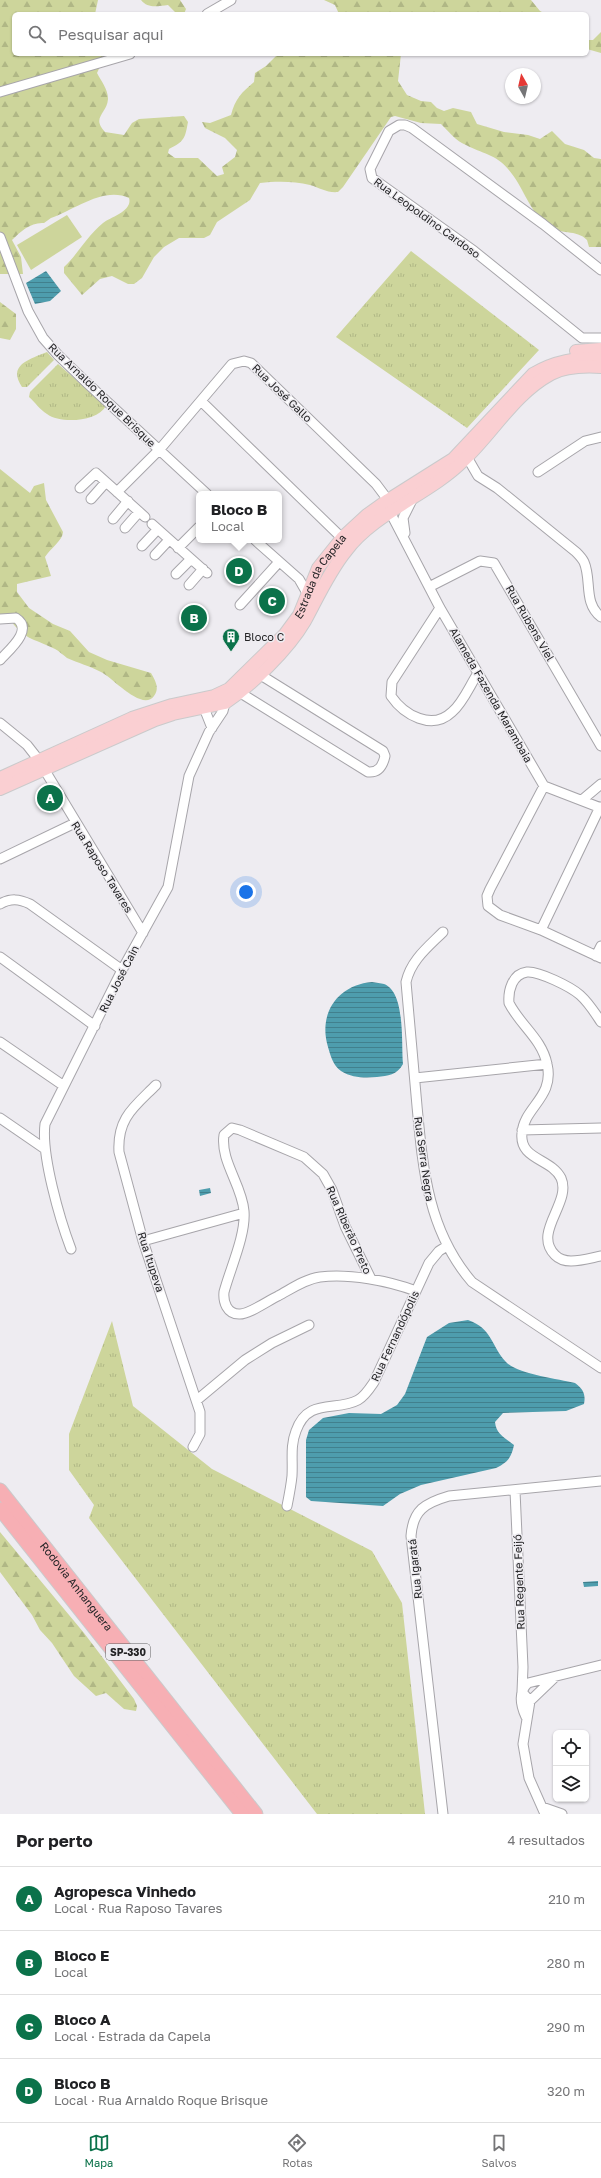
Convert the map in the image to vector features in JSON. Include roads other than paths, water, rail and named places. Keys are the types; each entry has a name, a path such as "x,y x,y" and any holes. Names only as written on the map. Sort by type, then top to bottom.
{"highway":[{"name":"Rodovia Anhanguera","path":"0,1490 256,1814"},
{"name":"Rodovia Anhanguera","path":"0,1509 242,1814"}],"main road":[{"path":"553,364 566,352 601,349"},
{"name":"Estrada da Capela","path":"318,582 318,568 342,538 367,515 388,500 453,459 533,374 553,364 566,360 601,358"},
{"name":"Estrada da Capela","path":"0,789 44,771 155,720 173,714 225,703 259,674 291,640 318,582 353,542 390,512 452,471 467,457 512,406 535,384 552,373 585,366 601,367"},
{"name":"Estrada da Capela","path":"0,778 38,759 150,712 206,708 229,689 271,649 285,634 312,596"}],"street":[{"path":"210,12 231,0"},
{"path":"0,92 123,56"},
{"name":"Rua Leopoldino Cardoso","path":"582,338 474,251 372,178 370,169 389,131 399,125 405,125 412,128 543,224 601,270"},
{"name":"Rua Arnaldo Roque Brisque","path":"0,237 28,311 43,338 58,355 204,491"},
{"path":"573,351 582,338 601,338"},
{"name":"Rua José Gallo","path":"117,492 160,449 232,364 244,361 251,363 376,484 388,500"},
{"path":"201,401 342,538"},
{"path":"538,472 585,441 601,437"},
{"path":"467,457 478,476 497,488 576,552 584,561 589,599 593,608 601,617"},
{"path":"80,488 96,473 128,501 142,515 125,528"},
{"path":"91,499 106,482"},
{"name":"Alameda Fazenda Marambaia","path":"410,549 402,518 414,496"},
{"path":"113,518 128,501"},
{"name":"Alameda Fazenda Marambaia","path":"390,512 440,608 544,786"},
{"path":"142,546 154,527 205,571 189,585"},
{"path":"178,548 196,530"},
{"path":"155,555 169,540"},
{"path":"259,543 300,579 312,596"},
{"path":"176,574 191,559"},
{"name":"Rua Rubens Viel","path":"429,587 480,561 494,562 601,746"},
{"path":"240,605 279,562"},
{"path":"300,579 318,582"},
{"path":"440,608 392,682 391,696 396,704 411,715 420,719 434,720 446,717 453,712 478,673"},
{"path":"0,619 16,618 22,626 19,638 0,660"},
{"path":"239,692 368,772 374,773 378,770 385,756 383,751 259,674"},
{"name":"Rua José Cain","path":"72,1249 65,1233 45,1149 45,1124 122,970 168,887 189,776 212,728 218,720 225,703"},
{"path":"206,708 218,720"},
{"path":"206,708 212,728"},
{"name":"Rua Raposo Tavares","path":"0,723 27,745 38,759 75,823 143,933"},
{"path":"582,800 601,784"},
{"path":"541,930 600,807 544,786 490,889 487,900 492,910 500,915 541,930 598,957 601,946"},
{"path":"0,859 75,823"},
{"path":"0,904 12,899 20,899 30,904 122,970"},
{"name":"Rua Serra Negra","path":"443,932 414,961 408,976 414,1078 428,1192 447,1246 459,1266 472,1282 601,1368"},
{"path":"0,957 95,1026"},
{"path":"601,1022 587,1003 572,989 537,974 528,972 521,974 510,987 509,1003 540,1045 547,1064 548,1083 522,1130 523,1145 527,1152 556,1172 563,1186 562,1194 547,1236 551,1251 556,1256 570,1261 601,1256"},
{"path":"0,1042 64,1086"},
{"path":"414,1078 547,1064"},
{"name":"Rua Itupeva","path":"156,1085 128,1113 120,1127 118,1138 119,1152 143,1242 197,1400 201,1426 200,1434 193,1447"},
{"path":"0,1118 45,1149"},
{"name":"Rua Riberão Preto","path":"371,1279 345,1226 332,1190 323,1174 304,1157 250,1134 232,1128 224,1135 222,1145 242,1200 244,1213 240,1237 224,1298 228,1309 234,1313 245,1313 301,1284 319,1277 371,1279 394,1283 416,1291"},
{"path":"522,1130 601,1128"},
{"path":"143,1242 244,1213"},
{"name":"Rua Fernandópolis","path":"287,1506 292,1475 292,1443 302,1420 310,1412 322,1406 345,1404 358,1400 368,1391 429,1263 439,1251 447,1246"},
{"path":"197,1400 245,1360 272,1343 309,1325"},
{"name":"Rua Igaratá","path":"443,1814 411,1536 412,1524 417,1513 427,1504 449,1496 515,1491 601,1481"},
{"name":"Rua Regente Feijó","path":"515,1491 523,1674 522,1708 526,1718"},
{"path":"530,1700 522,1692 526,1685 532,1682 554,1678 570,1671 601,1664"},
{"path":"523,1674 539,1690"},
{"path":"554,1678 539,1690 530,1700 523,1744 525,1763 543,1811 562,1814"}],"water":[{"path":"46,271 61,291 50,301 35,304 26,283"},
{"path":"372,982 384,984 391,989 396,997 401,1020 403,1064 395,1073 381,1077 359,1077 341,1071 334,1063 328,1047 326,1023 328,1013 333,1003 340,995 360,984"},
{"path":"210,1188 211,1193 200,1196 199,1190"},
{"path":"468,1320 482,1328 487,1333 501,1356 511,1366 528,1373 575,1383 583,1392 585,1397 584,1404 566,1411 503,1413 495,1422 497,1430 514,1445 512,1453 503,1464 496,1468 421,1485 400,1494 383,1506 311,1501 306,1497 306,1440 309,1430 323,1418 349,1413 381,1414 397,1405 405,1394 427,1337 449,1323"},
{"path":"598,1581 598,1586 584,1587 583,1582"}],"place":[{"name":"Bloco B","path":"239,571"},
{"name":"Bloco A","path":"272,601"},
{"name":"Bloco E","path":"194,618"},
{"name":"Bloco C","path":"231,652"},
{"name":"Agropesca Vinhedo","path":"50,798"}]}
